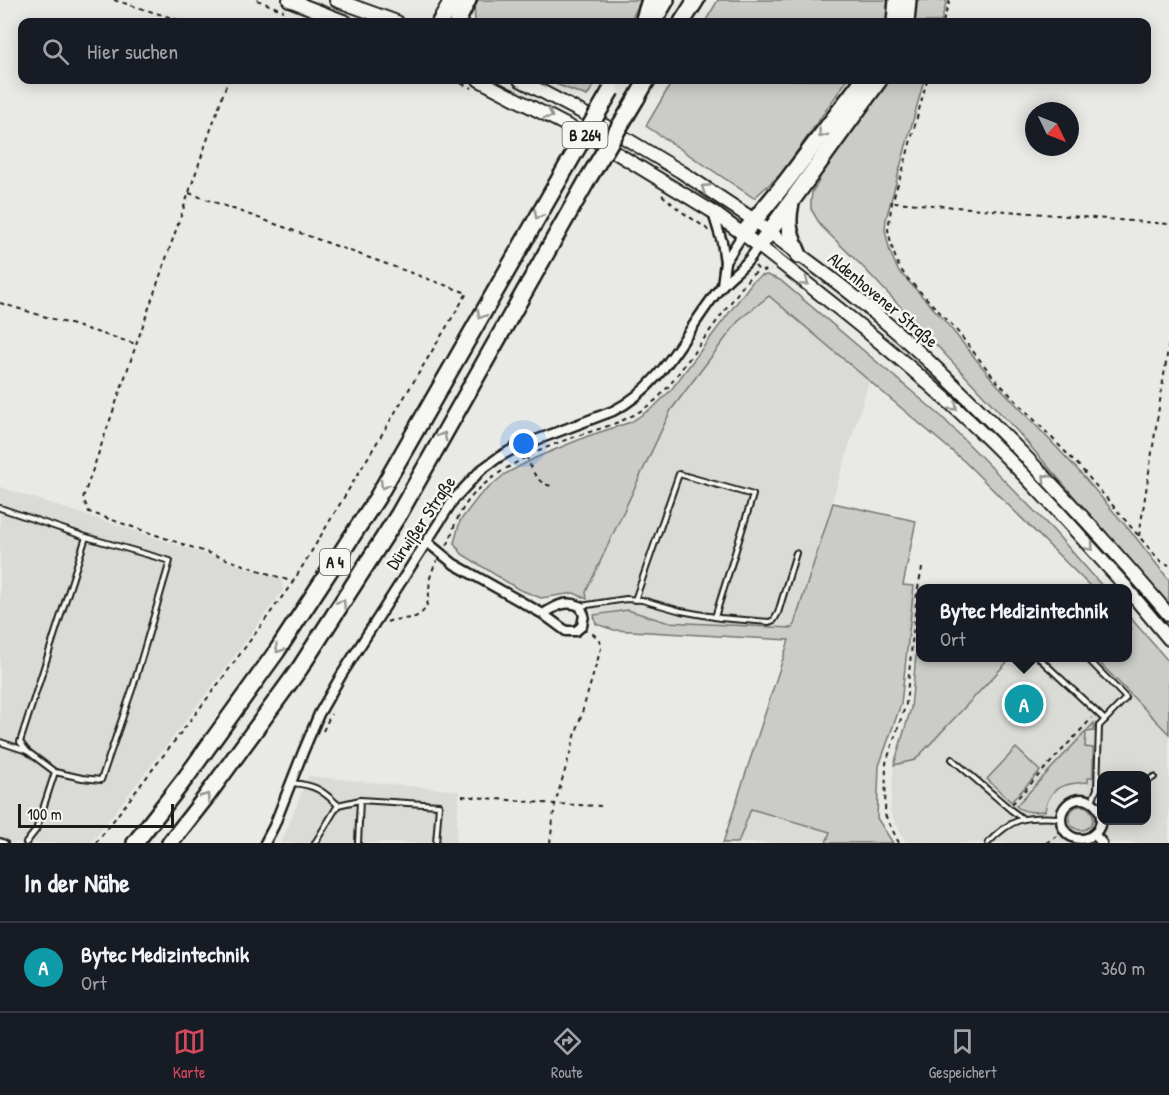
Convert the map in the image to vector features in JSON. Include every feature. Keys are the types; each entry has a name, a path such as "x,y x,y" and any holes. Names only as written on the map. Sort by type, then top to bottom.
{"highway":[{"path":"443,18 453,0"},
{"path":"462,18 468,0"},
{"path":"644,18 650,0"},
{"path":"655,18 666,0"},
{"path":"685,18 696,0"},
{"path":"895,18 897,0"},
{"path":"906,18 908,0"},
{"name":"A 4","path":"170,843 300,668 399,514 588,179 645,84"},
{"path":"743,234 785,183 859,84"},
{"path":"759,246 876,84"},
{"name":"A 4","path":"135,843 188,776 278,651 377,498 615,85"},
{"path":"791,202 789,233 800,255"}],"main road":[{"path":"289,0 336,18"},
{"path":"336,0 386,18"},
{"name":"Aldenhovener Straße","path":"476,84 594,140 713,212 759,246 848,315 984,434 1065,519 1123,584"},
{"name":"Aldenhovener Straße","path":"528,84 585,114 680,171 754,220 859,300 922,354 1002,432 1076,510 1169,615"},
{"name":"Aldenhovener Straße","path":"1132,595 1169,639"}],"street":[{"name":"Dürwißer Straße","path":"713,212 725,262 722,285"},
{"name":"Dürwißer Straße","path":"725,262 743,234"},
{"name":"Dürwißer Straße","path":"265,843 319,714 342,674 454,499 466,484 499,457 521,446 614,411 638,396 658,376 722,285 759,246"},
{"path":"427,542 454,564 543,614 566,631 576,631 582,626 584,615 580,606 571,602 543,614"},
{"path":"1097,808 1092,801 1078,798 1066,805 1060,818 1064,831 1076,838 1082,839 1094,834 1099,825"},
{"path":"1094,834 1102,843"}],"lane":[{"path":"635,600 679,474 753,495 715,617"},
{"path":"0,508 86,537 170,561 134,684 101,780 55,772 27,751 20,742 86,537"},
{"path":"580,606 642,600 681,612 769,622 774,620 796,553"},
{"path":"1044,662 1105,720"},
{"path":"1092,662 1126,698 1100,726 1097,789 1092,801"},
{"path":"0,742 27,751"},
{"path":"952,759 1022,818"},
{"path":"26,843 36,830 55,772"},
{"path":"292,783 302,783 320,789 338,805"},
{"path":"358,843 360,800"},
{"path":"315,843 338,805 360,800 439,805 436,843"},
{"path":"988,843 1000,830 1022,818 1060,818"},
{"path":"0,841 5,843"}],"path":[{"path":"114,0 172,18"},
{"path":"944,18 950,0"},
{"path":"227,84 83,498 89,512 293,582"},
{"path":"926,84 892,202 888,230 899,267 953,326 995,379 1080,467 1160,561 1169,565"},
{"path":"660,192 681,212 706,228 715,244 722,242"},
{"path":"96,843 293,582 468,293 188,193"},
{"path":"892,202 1169,224"},
{"path":"749,259 760,271 770,269 776,273"},
{"path":"0,303 136,344"},
{"path":"1139,536 1169,343"},
{"path":"521,446 537,479 553,486"},
{"path":"387,622 414,617 423,610 430,597 429,585 432,569 451,540 462,509 475,493 495,477 534,454"},
{"path":"919,584 922,568"},
{"path":"899,843 885,815 886,763 906,704 916,603"},
{"path":"550,843 555,804 602,645 597,637 582,626"},
{"path":"320,738 332,710"},
{"path":"1008,808 1097,713"},
{"path":"462,796 600,806"},
{"path":"1046,843 1064,831"}],"shaded area":[{"path":"476,0 641,0 632,18 475,18"},
{"path":"718,0 890,0 890,18 707,18"},
{"path":"913,0 947,0 942,18 911,18"},
{"path":"556,84 594,84 587,96"},
{"path":"671,84 844,84 782,173 754,198 646,126"},
{"path":"882,84 923,84 886,219 885,230 890,252 898,270 944,320 993,380 1077,469 1137,539 1169,580 1169,606 1018,432 864,268 821,226 811,209 812,192 822,170"},
{"path":"767,275 780,280 942,417 1053,530 1100,584 1088,584 965,462 769,296 740,319 671,410 586,592 587,599 574,593 541,598 518,589 462,554 454,543 460,521 479,496 505,474 535,458 588,436 631,422 655,406 671,390 753,281"},
{"path":"769,296 871,375 793,628 666,622 628,610 594,615 586,592 671,410 740,319"},
{"path":"0,487 281,579 283,590 91,843 0,843"},
{"path":"833,503 916,521 903,585 914,586 901,704 879,766 877,818 893,843 826,843 830,832 751,809 738,843 723,843 789,640 614,630 596,624 594,615 628,610 666,622 793,628"},
{"path":"1132,620 1169,662 1169,734 1099,662 1132,662"},
{"path":"916,655 916,662 1007,662 915,760 894,765 911,708"},
{"path":"1007,662 1099,662 1169,734 1169,843 906,843 890,812 894,765 915,760"},
{"path":"1094,723 1094,731 1086,732 1085,747 1093,748 1093,777 1088,778 1088,782 1060,787 1050,796 1045,811 1026,811 1016,806"},
{"path":"1016,748 1040,771 1011,802 987,779"},
{"path":"308,776 459,791 456,843 280,843"},
{"path":"1081,806 1090,809 1093,818 1090,827 1081,830 1072,827 1069,818 1072,809"},
{"path":"751,808 830,832 826,843 738,843"}],"place":[{"name":"Bytec Medizintechnik","path":"1024,704"}]}
